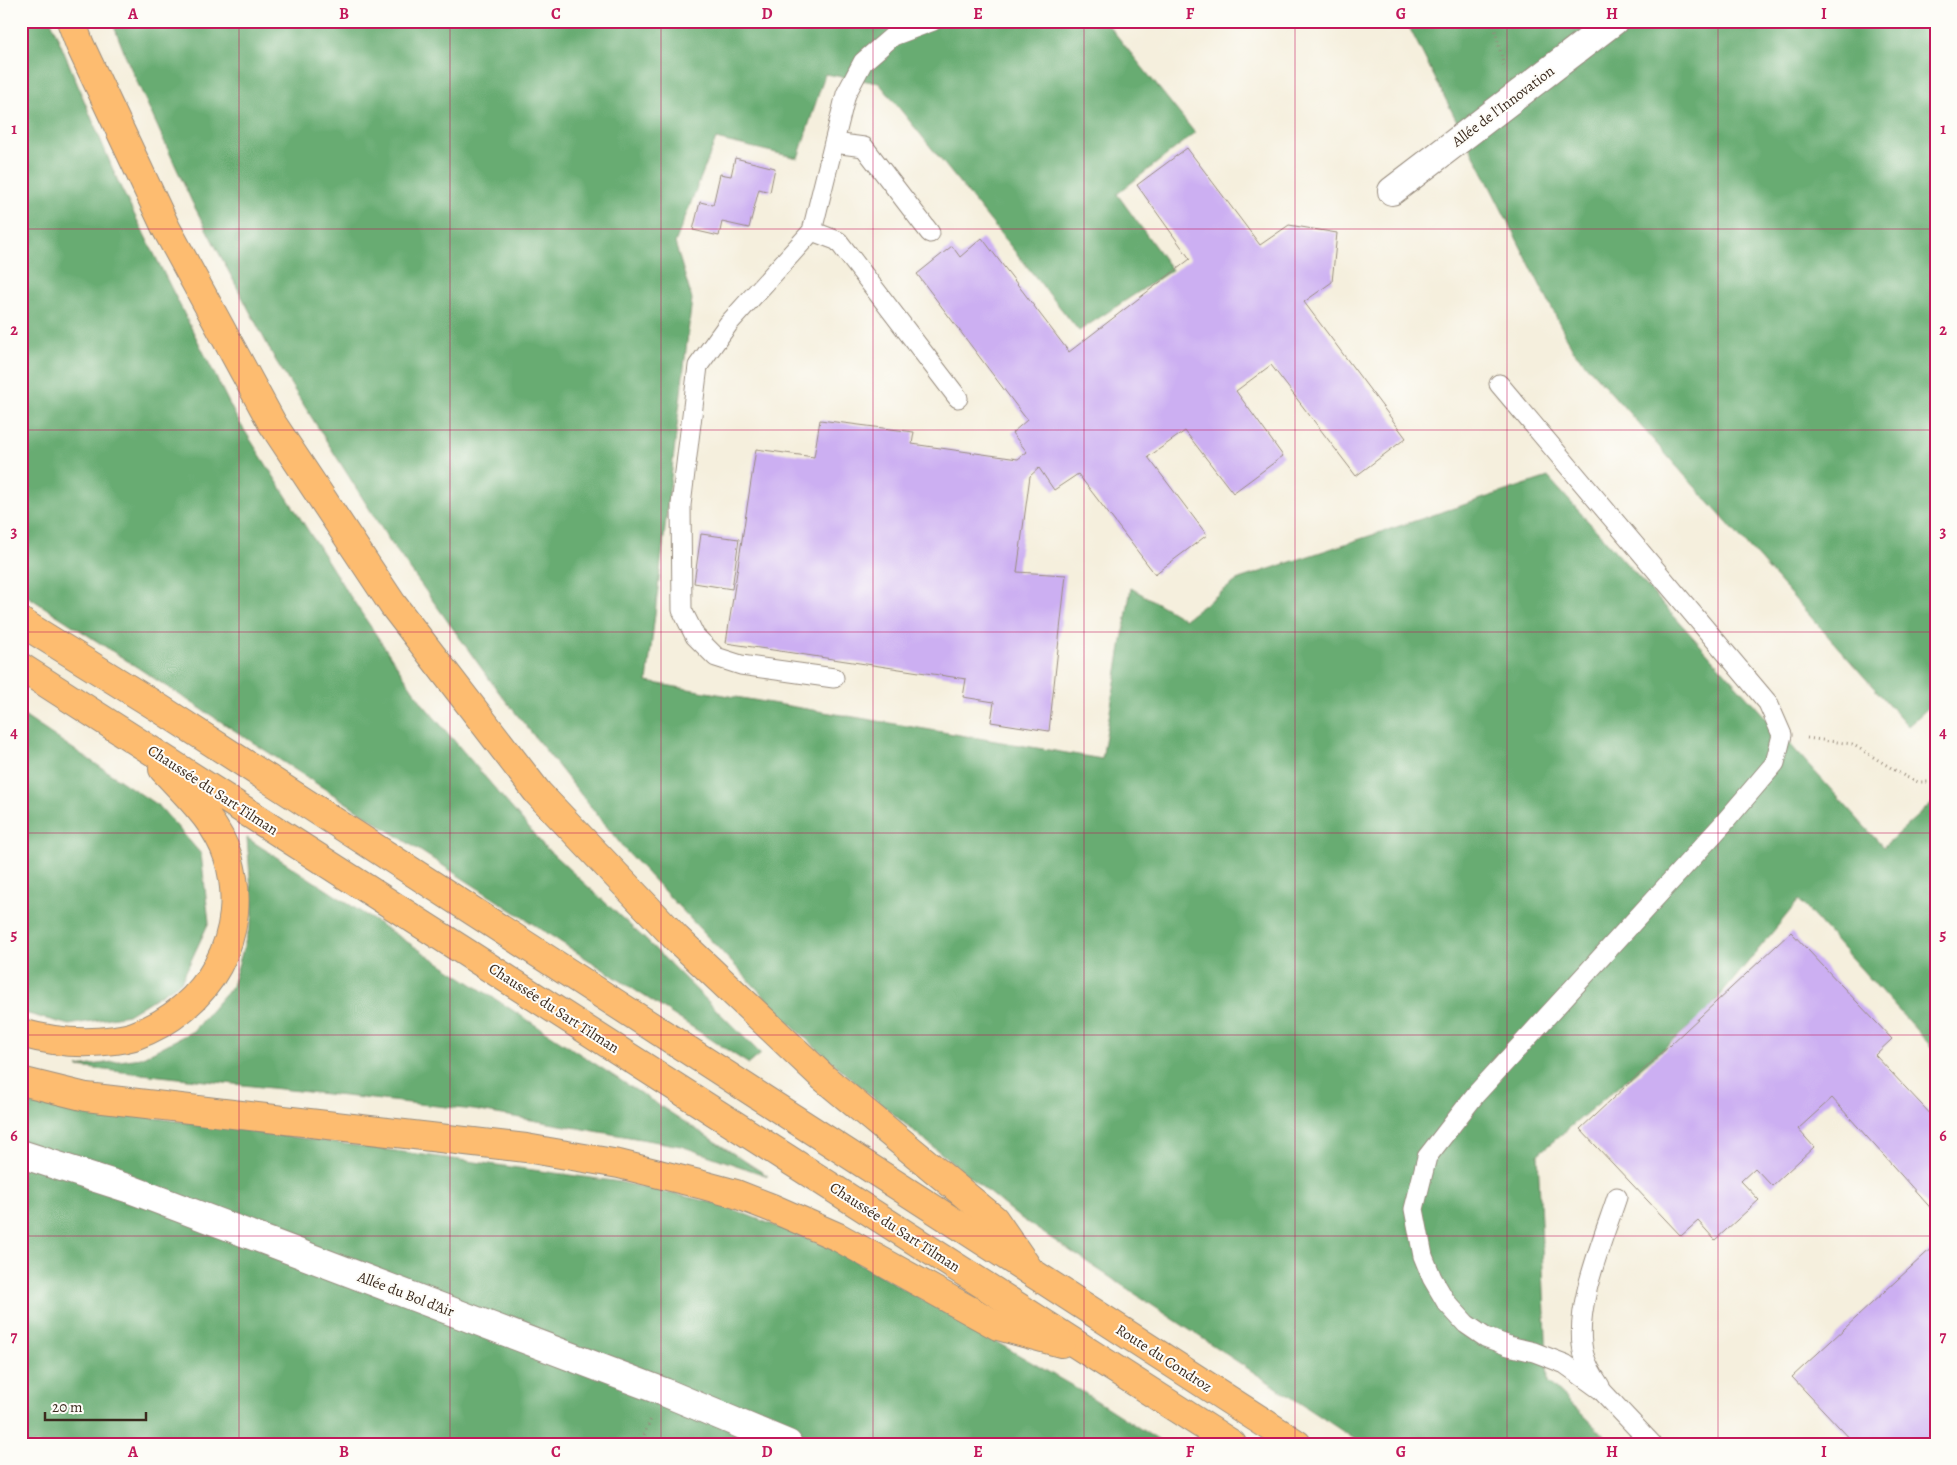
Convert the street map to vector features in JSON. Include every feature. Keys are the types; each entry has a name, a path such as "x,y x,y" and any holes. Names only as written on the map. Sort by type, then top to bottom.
{"highway":[{"path":"71,21 80,45 166,228 272,423 399,613 538,792 677,939 824,1078 994,1219 1030,1271"},
{"path":"21,622 156,706 1030,1271"},
{"name":"Chaussée du Sart Tilman","path":"21,667 1087,1350"},
{"path":"21,1033 47,1040 91,1044 133,1037 169,1020 190,1004 206,986 218,966 227,944 235,914 234,884 228,856 212,824 136,740"},
{"path":"21,1081 86,1097 574,1155 619,1164 736,1194 838,1237 998,1326 1087,1350 1232,1444"},
{"name":"Route du Condroz","path":"1030,1271 1297,1444"}],"street":[{"name":"Allée de l'Innovation","path":"1392,191 1614,21"},
{"name":"Allée du Bol d'Air","path":"21,1154 130,1189 664,1392 788,1444"}],"lane":[{"path":"834,678 741,665 716,657 695,636 682,610 681,504 698,366 728,323 812,231 846,94 863,62 893,36 933,21"},
{"path":"834,143 864,147 930,233"},
{"path":"812,231 838,241 958,398"},
{"path":"1499,384 1768,703 1782,736 1775,763 1770,770 1476,1094 1426,1157 1414,1209 1423,1256 1432,1278 1446,1302 1466,1324 1485,1337 1565,1364 1602,1390 1652,1444"},
{"path":"1602,1390 1584,1356 1581,1330 1585,1301 1617,1197"}],"path":[{"path":"1493,21 1512,99"},
{"path":"1782,736 1852,744 1906,777 1918,782 1936,782"}],"green space":[{"path":"21,21 51,21 119,184 236,417 344,587 422,703 544,846 647,941 761,1054 749,1064 21,592"},
{"path":"112,21 1105,21 1195,133 1117,194 1172,270 1079,331 879,83 825,74 798,158 716,139 675,243 692,299 647,682 1102,759 1131,588 1185,619 1239,579 1548,477 1883,847 1936,799 1936,1052 1799,900 1707,1012 1538,1154 1548,1382 1613,1444 1362,1444 1016,1215 870,1095 795,1029 627,852 498,691 389,540 276,361 192,202 128,62"},
{"path":"1406,21 1936,21 1936,701 1908,726 1573,350"},
{"path":"21,714 160,807 201,854 209,922 181,982 128,1015 69,1025 21,1012"},
{"path":"247,838 768,1176 681,1146 474,1110 77,1067 141,1058 193,1031 232,986 253,916"},
{"path":"21,1092 54,1104 620,1182 719,1204 835,1249 1083,1392 1164,1444 21,1444"}],"building":[{"path":"1187,148 1260,245 1289,225 1337,233 1332,282 1304,302 1406,438 1356,476 1271,365 1236,391 1283,456 1233,493 1185,431 1148,457 1207,535 1155,574 1078,474 1054,490 1039,468 1030,476 1017,572 1066,575 1049,731 991,722 994,702 963,697 966,679 726,643 756,449 814,457 820,420 914,432 912,444 1018,459 1027,452 1012,433 1027,420 917,274 952,246 960,257 982,238 1069,352 1190,259 1137,185"},
{"path":"735,158 775,168 770,192 759,189 749,228 722,222 719,236 693,230 700,202 713,205 720,174 731,176"},
{"path":"701,534 739,539 732,589 694,583"},
{"path":"1791,932 1892,1039 1875,1055 1936,1120 1936,1214 1832,1098 1798,1129 1814,1147 1772,1186 1755,1168 1741,1181 1759,1200 1715,1240 1698,1221 1681,1236 1580,1129"},
{"path":"1936,1244 1936,1444 1855,1444 1792,1377"}]}
